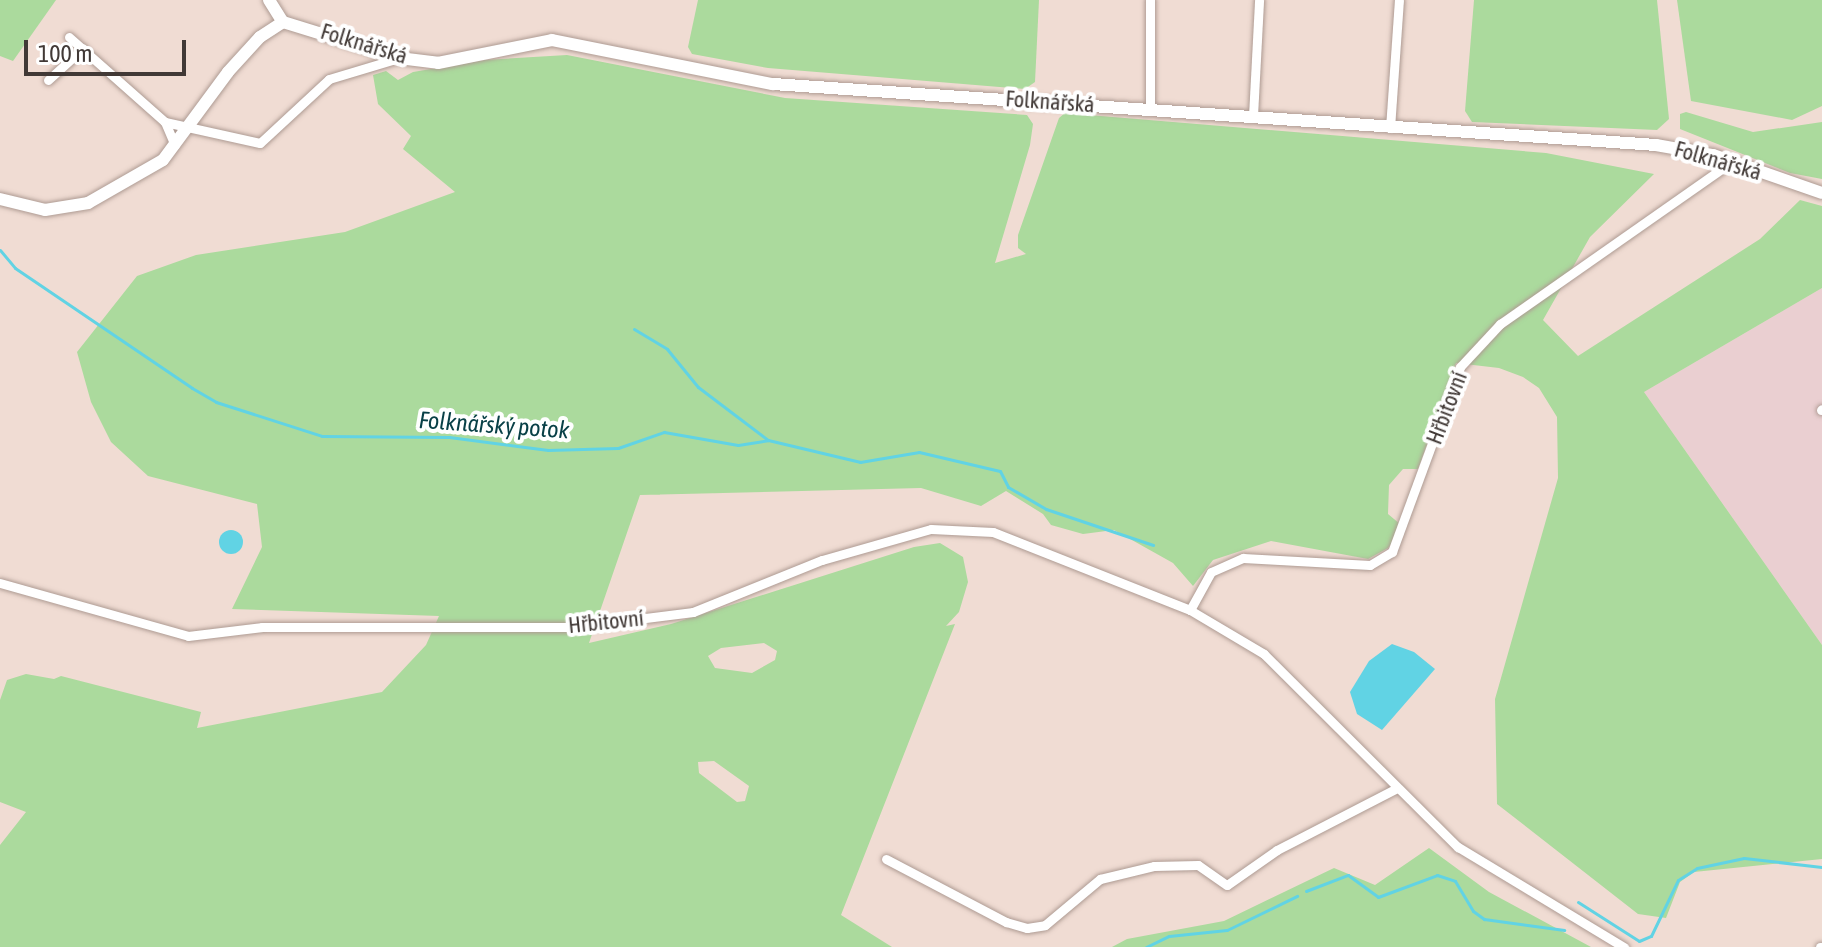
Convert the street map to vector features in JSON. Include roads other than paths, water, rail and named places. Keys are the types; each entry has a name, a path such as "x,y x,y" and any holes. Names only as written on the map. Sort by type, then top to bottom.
{"street":[{"path":"0,199 45,210 88,203 163,160 192,128 228,72 260,37 283,22 269,0"},
{"path":"1150,0 1150,110"},
{"path":"1253,116 1259,0"},
{"path":"1390,128 1399,0"},
{"name":"Folknářská","path":"283,22 399,58 438,63 552,40 773,84 1656,145 1733,161 1822,193"},
{"path":"69,37 165,122 175,145"},
{"path":"48,80 83,48"},
{"path":"165,122 260,143 329,79 399,58"},
{"name":"Hřbitovní","path":"1190,610 1211,572 1243,558 1370,565 1392,552 1460,367 1500,324 1733,161"},
{"name":"Hřbitovní","path":"0,583 125,623 188,636 262,627 574,627 693,612 822,560 931,529 993,532 1038,546 1190,610 1264,654 1458,847 1624,947"},
{"path":"886,859 1006,922 1027,928 1045,925 1100,879 1154,866 1198,865 1227,885 1277,850 1397,788"}],"water":[{"path":"231,530 242,537 243,542 236,553 231,554 220,547 219,542 226,531"},
{"path":"1392,644 1414,652 1435,669 1382,730 1357,714 1350,692 1369,661"}],"waterway":[{"name":"Folknářský potok","path":"0,250 15,268 216,402 322,436 449,437 548,450 618,448 664,432 738,445 768,440 860,462 919,452 1000,471 1008,487 1046,509 1153,545"},
{"path":"634,329 667,349 698,387 768,440"},
{"name":"Folknářský potok","path":"1578,902 1639,941 1651,936 1678,880 1697,868 1744,858 1822,867"},
{"path":"1306,891 1348,875 1378,897 1437,875 1455,881 1473,911 1484,919 1564,930"},
{"path":"1146,947 1169,936 1227,930 1297,896"}]}
